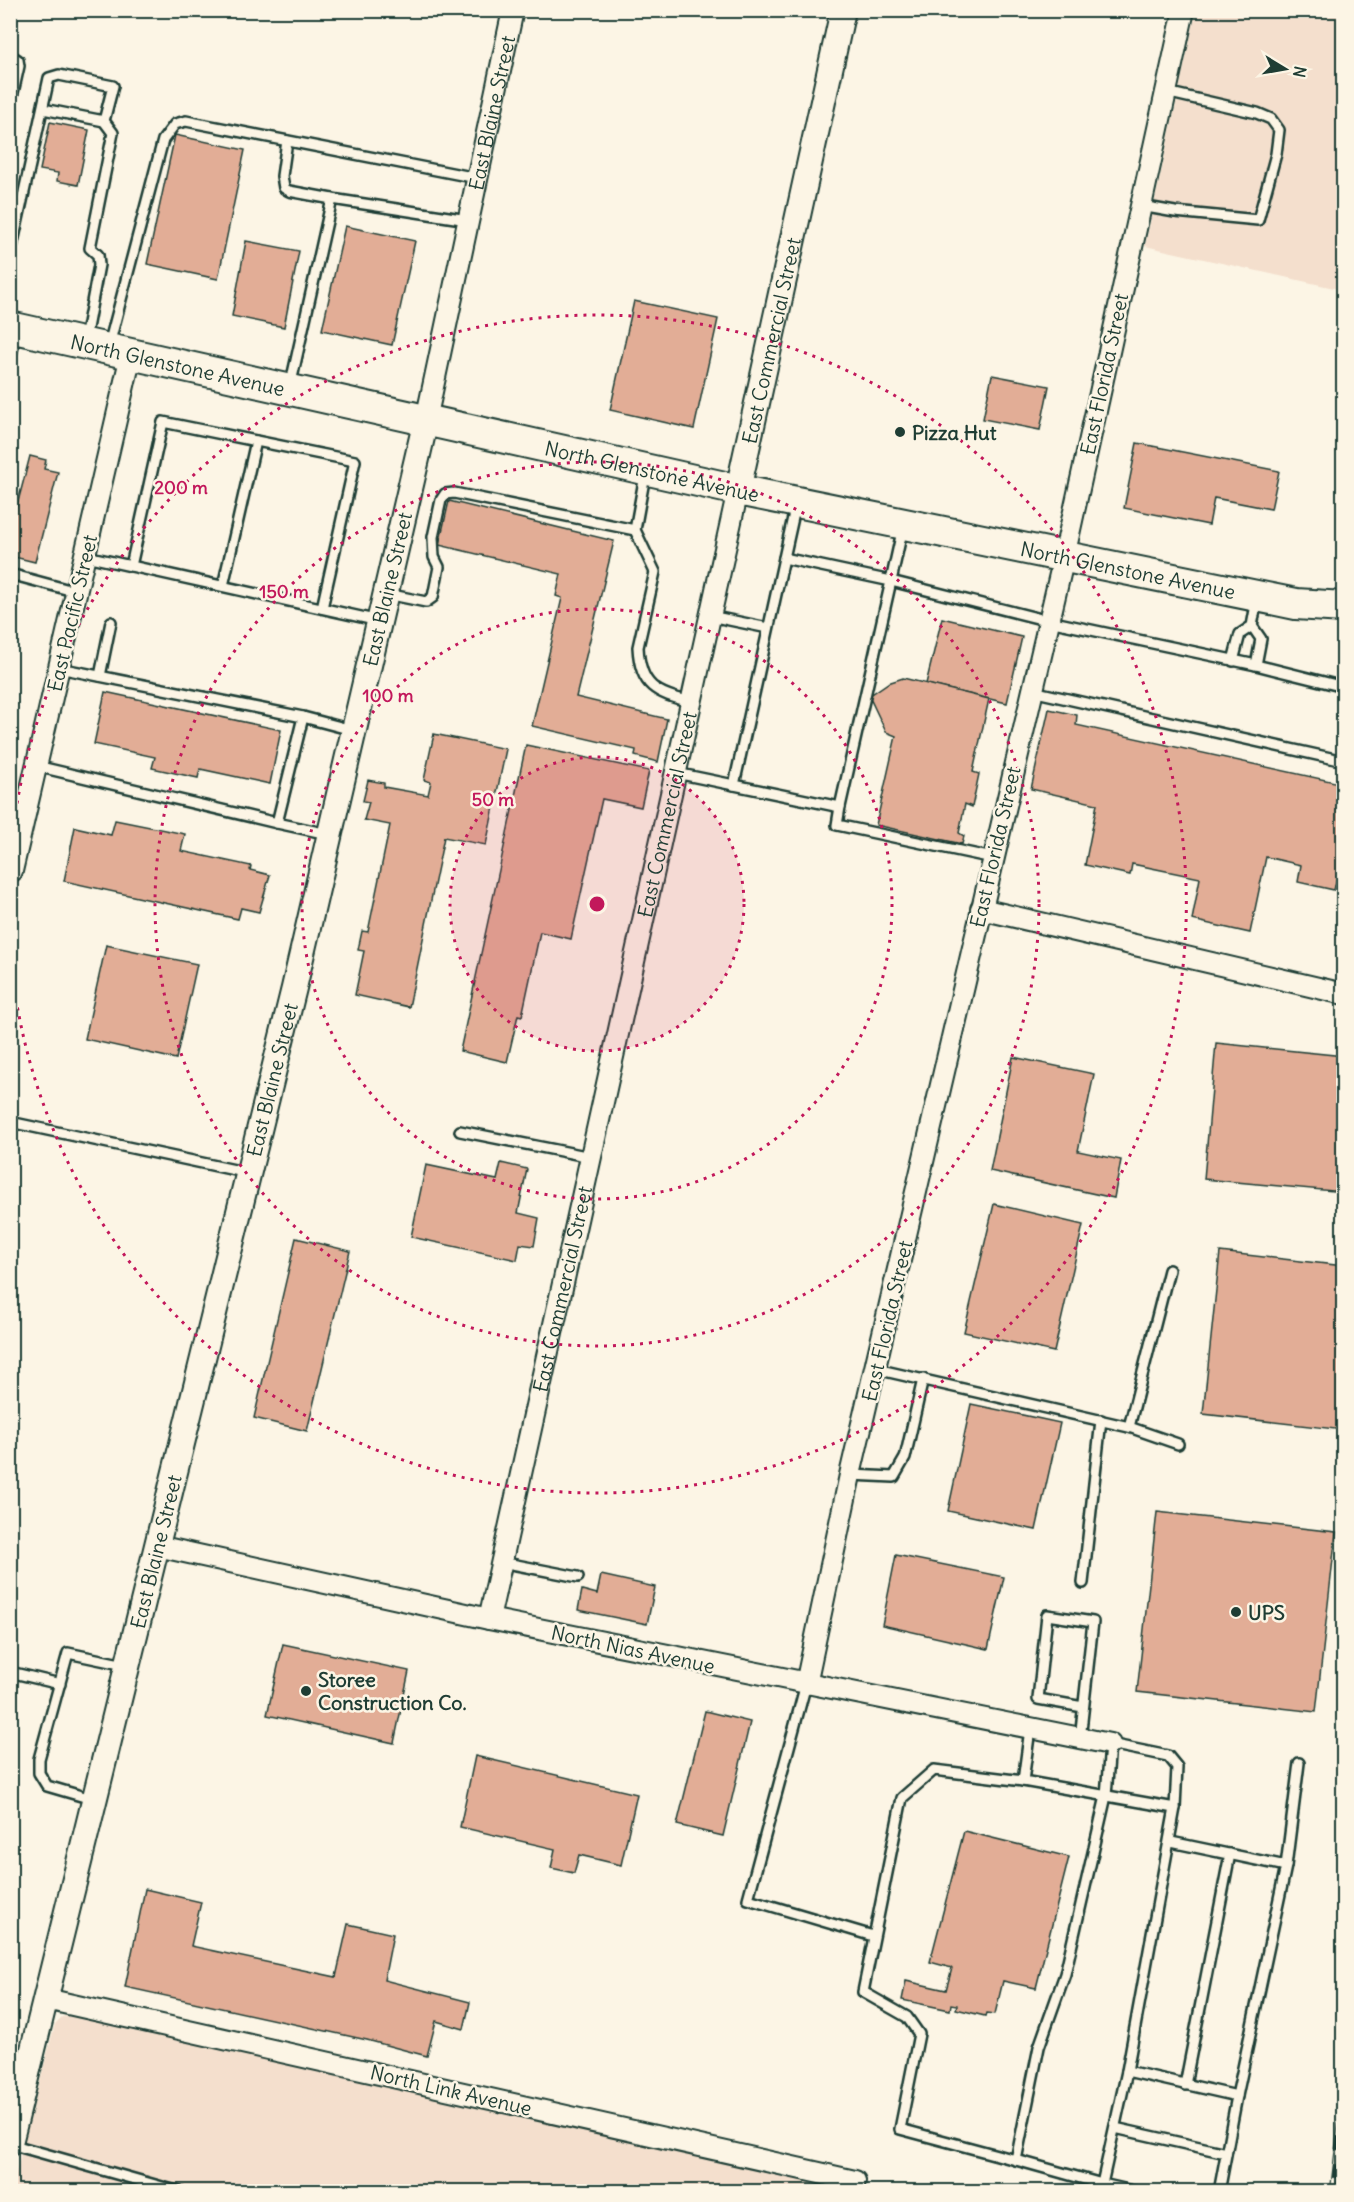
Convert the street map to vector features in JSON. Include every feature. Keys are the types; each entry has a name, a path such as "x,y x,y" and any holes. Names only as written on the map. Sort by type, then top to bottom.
{"main road":[{"name":"North Glenstone Avenue","path":"14,328 738,490 1296,604 1344,621"},
{"name":"North Glenstone Avenue","path":"1296,604 1344,607"}],"street":[{"name":"East Blaine Street","path":"10,2144 330,834 426,420 513,10"},
{"name":"East Commercial Street","path":"489,1619 843,10"},
{"name":"East Florida Street","path":"806,1684 850,1475 1064,557 1184,10"},
{"name":"East Pacific Street","path":"12,871 86,556 108,350"},
{"path":"981,909 1344,994"},
{"name":"North Nias Avenue","path":"157,1546 489,1619 1110,1744"},
{"name":"North Link Avenue","path":"46,1999 854,2186"}],"lane":[{"path":"10,55 18,60 19,66 10,105"},
{"path":"11,251 49,78 59,75 113,86 104,121"},
{"path":"1141,206 1175,212 1258,220 1276,154 1280,130 1271,119 1257,113 1166,92"},
{"path":"43,109 104,121 113,134 90,248 98,255 108,350"},
{"path":"108,350 163,140 175,124 186,121 477,178"},
{"path":"287,141 282,176 284,188 289,191 468,220"},
{"path":"289,390 332,199"},
{"path":"10,358 14,328"},
{"path":"131,566 163,422 355,461 322,609"},
{"path":"223,586 256,441"},
{"path":"646,469 634,530 655,572 638,647 645,679 665,696 691,702"},
{"path":"386,594 426,602 433,597 439,567 434,557 433,537 445,494 454,493 634,530"},
{"path":"734,785 796,502"},
{"path":"904,524 837,825 993,858"},
{"path":"86,556 379,621"},
{"path":"784,558 891,581 1049,621 1256,665 1344,687"},
{"path":"10,574 77,592"},
{"path":"1233,661 1240,634 1252,626 1258,596"},
{"path":"710,616 768,628"},
{"path":"100,676 111,622"},
{"path":"1252,626 1262,639 1256,665"},
{"path":"59,668 303,717 354,730"},
{"path":"1032,691 1344,761"},
{"path":"278,823 303,717"},
{"path":"36,766 330,834"},
{"path":"676,773 840,807"},
{"path":"10,1122 249,1173"},
{"path":"460,1131 591,1157"},
{"path":"1129,1427 1169,1270"},
{"path":"876,1369 1101,1420 1178,1444"},
{"path":"850,1475 894,1477 905,1458 923,1379"},
{"path":"1083,1583 1101,1420"},
{"path":"501,1562 578,1577"},
{"path":"1080,1739 1093,1622 1047,1615 1038,1699 1083,1707"},
{"path":"95,1800 47,1786 39,1773 39,1760 68,1653 128,1665"},
{"path":"10,1672 60,1684"},
{"path":"806,1684 748,1899 873,1936"},
{"path":"1023,1781 1030,1729"},
{"path":"1016,2160 1039,2046 1065,1974 1106,1796 1110,1744 1168,1756 1177,1767 1171,1842 1102,2184"},
{"path":"1219,2192 1286,1866 1299,1764"},
{"path":"1137,2192 900,2128 919,2034 907,2017 863,1992 902,1798 934,1770 1023,1781 1175,1808"},
{"path":"1171,1842 1286,1866"},
{"path":"1185,2085 1230,1854"},
{"path":"1126,2071 1237,2096"},
{"path":"1115,2128 1226,2153"},
{"path":"10,2144 180,2192"}],"shaded area":[{"path":"1196,11 1343,11 1343,290 1145,246"},
{"path":"62,2017 90,2017 838,2184 843,2191 11,2192 55,2024"}],"building":[{"path":"50,122 89,130 78,185 57,181 58,173 40,170"},
{"path":"175,135 245,150 218,279 147,264"},
{"path":"345,226 415,241 392,345 322,330"},
{"path":"246,241 299,251 284,327 232,316"},
{"path":"634,301 718,319 694,429 610,410"},
{"path":"992,375 1049,386 1040,430 983,419"},
{"path":"1137,443 1279,471 1271,509 1214,498 1209,525 1124,508"},
{"path":"30,456 46,460 44,469 58,472 35,562 10,556 10,532"},
{"path":"449,501 614,541 576,697 667,719 658,762 635,756 636,750 532,726 562,598 556,596 561,574 439,545"},
{"path":"942,618 1022,637 1007,703 926,684"},
{"path":"903,678 989,699 973,772 979,774 972,807 965,804 959,833 964,836 962,844 876,825 896,736 886,732 869,696 888,683"},
{"path":"105,692 281,730 270,784 200,769 198,778 152,768 155,757 94,744"},
{"path":"1049,709 1077,715 1076,725 1344,784 1344,847 1334,890 1298,882 1301,865 1266,857 1250,933 1192,920 1200,878 1132,864 1130,875 1085,865 1097,804 1031,789"},
{"path":"434,734 506,749 486,845 444,837 409,1007 355,995 364,951 358,950 362,931 368,932 390,825 364,820 369,802 363,801 368,780 384,783 384,787 428,795 431,782 424,780"},
{"path":"526,745 649,771 641,807 602,799 571,939 540,932 522,1016 518,1015 507,1062 460,1051"},
{"path":"115,820 185,834 181,851 251,866 250,870 270,875 259,912 241,908 238,919 64,881 75,827 111,835"},
{"path":"106,945 197,964 176,1059 85,1039"},
{"path":"1216,1043 1344,1056 1344,1192 1204,1179"},
{"path":"1013,1057 1094,1074 1078,1151 1121,1160 1114,1198 990,1171"},
{"path":"501,1163 527,1169 518,1213 539,1218 534,1246 520,1244 517,1260 411,1237 426,1165 497,1180"},
{"path":"994,1204 1083,1225 1054,1352 964,1332"},
{"path":"296,1238 350,1251 307,1431 254,1418"},
{"path":"1220,1252 1344,1266 1344,1430 1203,1414"},
{"path":"971,1404 1060,1423 1036,1530 948,1511"},
{"name":"UPS","path":"1157,1512 1336,1532 1316,1712 1137,1692"},
{"path":"896,1555 1004,1577 988,1649 882,1625"},
{"path":"601,1575 655,1587 647,1624 578,1610 582,1590 597,1594"},
{"path":"283,1644 409,1671 394,1743 267,1715"},
{"path":"705,1711 750,1722 723,1836 677,1825"},
{"path":"475,1756 637,1794 621,1865 579,1855 574,1873 551,1868 555,1849 460,1827"},
{"path":"964,1831 1069,1857 1036,1988 1003,1981 995,2014 986,2013 985,2016 956,2009 957,2005 951,2004 950,2010 902,2000 906,1981 946,1990 952,1968 930,1962"},
{"path":"145,1889 201,1902 191,1946 336,1977 348,1924 393,1934 384,1980 470,2002 464,2029 436,2021 427,2056 367,2040 125,1987"}],"railway":[{"path":"1333,2192 1344,2099"}],"place":[{"name":"Pizza Hut","path":"900,432"},
{"name":"UPS","path":"1236,1612"},
{"name":"Storee Construction Co.","path":"306,1691"}]}
